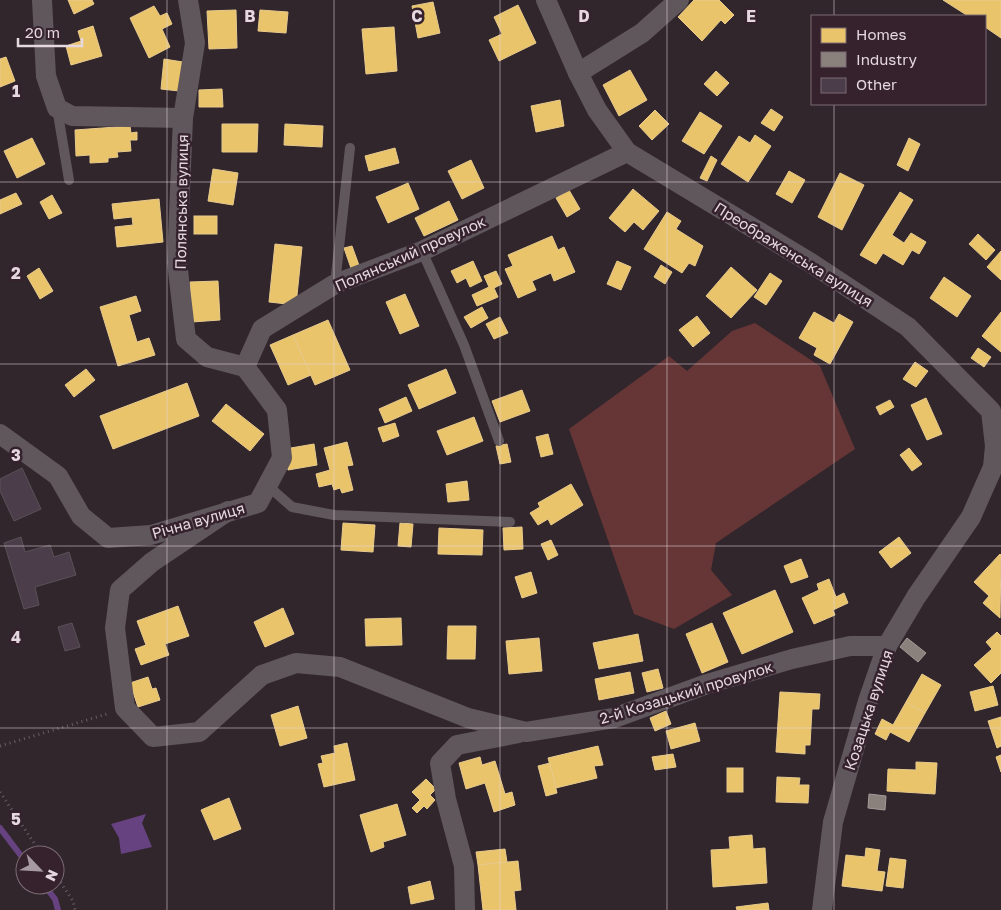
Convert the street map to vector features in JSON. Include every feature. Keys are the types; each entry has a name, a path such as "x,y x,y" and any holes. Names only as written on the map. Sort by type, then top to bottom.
{"street":[{"path":"42,0 46,76 57,108 72,116 183,118"},
{"name":"Полянська вулиця","path":"188,0 195,43 183,118 177,262 186,339 206,357 245,367"},
{"name":"Преображенська вулиця","path":"546,0 578,73 597,110 627,152 811,263 908,327 996,414 995,446"},
{"path":"578,73 642,33 679,0"},
{"name":"Полянський провулок","path":"245,367 262,330 335,284 422,251 627,152"},
{"name":"Річна вулиця","path":"0,434 58,476 81,516 108,538 151,535 258,503 282,458 277,410 245,367"},
{"name":"Козацька вулиця","path":"822,910 833,822 868,701 888,646 916,597 971,517 993,467 995,446"},
{"path":"125,708 115,628 120,590 152,562 228,511"},
{"name":"2-й Козацький провулок","path":"125,708 153,737 199,732 262,675 296,663 340,667 468,718 526,732 614,718 707,684 850,646 888,646"},
{"path":"465,910 464,866 446,799 440,763 457,745 526,732"}],"lane":[{"path":"57,108 69,180"},
{"path":"335,284 350,148"},
{"path":"422,251 464,345 499,440"},
{"path":"267,486 292,507 334,516 510,522"}],"path":[{"path":"0,746 125,708"},
{"path":"0,792 35,845"},
{"path":"65,889 73,901 75,910"}],"shaded area":[{"path":"755,323 820,366 855,449 716,543 711,570 732,595 674,629 634,614 569,429 669,356 687,371 732,331"},
{"path":"146,814 142,823 152,847 121,854 119,838 111,824"}],"building: Homes":[{"path":"68,0 92,0 94,4 74,14"},
{"path":"694,0 719,0 734,15 725,24 721,20 702,41 678,17"},
{"path":"943,0 1001,0 1001,38 986,28 986,15 966,15"},
{"path":"433,2 440,33 418,38 412,6"},
{"path":"518,5 536,43 499,61 489,40 502,34 494,17"},
{"path":"154,6 160,16 167,13 172,24 162,29 170,47 149,58 130,18"},
{"path":"236,10 237,48 209,49 207,11"},
{"path":"260,10 288,12 286,33 258,31"},
{"path":"93,26 102,56 71,65 66,46 81,41 78,31"},
{"path":"394,27 397,71 366,74 362,29"},
{"path":"6,57 15,81 0,87 0,59"},
{"path":"164,59 183,62 179,91 161,89"},
{"path":"630,70 647,100 619,116 603,85"},
{"path":"716,71 729,83 717,96 704,84"},
{"path":"222,89 223,107 199,107 199,90"},
{"path":"560,100 564,126 536,132 531,106"},
{"path":"771,109 783,117 774,131 761,123"},
{"path":"655,110 669,124 652,140 639,126"},
{"path":"700,112 722,126 704,154 682,141"},
{"path":"222,124 258,124 257,152 222,152"},
{"path":"285,124 323,126 322,147 284,145"},
{"path":"130,126 131,133 137,132 137,140 130,140 131,151 117,152 118,157 108,158 108,162 90,163 90,155 76,156 75,130"},
{"path":"755,135 771,146 748,182 721,164 739,136 750,143"},
{"path":"32,138 45,164 17,178 4,151"},
{"path":"909,138 920,144 908,171 897,165"},
{"path":"395,148 399,163 369,171 365,156"},
{"path":"711,156 717,160 707,181 700,178"},
{"path":"471,160 484,188 462,199 448,171"},
{"path":"213,169 238,173 233,205 208,201"},
{"path":"789,171 805,180 792,203 776,194"},
{"path":"840,173 864,185 842,230 818,217"},
{"path":"408,183 419,209 388,223 376,197"},
{"path":"633,189 659,211 643,230 634,222 625,232 609,218"},
{"path":"569,190 580,209 567,217 556,198"},
{"path":"900,192 913,200 892,235 904,243 911,233 926,242 919,254 912,250 903,265 883,253 876,264 860,255"},
{"path":"16,193 22,204 0,214 0,200"},
{"path":"52,195 62,213 49,219 40,202"},
{"path":"159,199 163,242 117,247 115,227 133,225 132,217 114,219 112,204"},
{"path":"449,201 458,220 424,236 415,218"},
{"path":"667,212 681,221 676,229 703,246 695,266 689,263 682,273 644,249"},
{"path":"194,216 217,216 217,234 194,234"},
{"path":"978,234 995,250 986,260 969,244"},
{"path":"552,236 558,250 564,247 575,272 554,281 551,273 532,281 536,290 518,298 505,269 513,266 508,255"},
{"path":"275,244 302,247 296,305 269,302"},
{"path":"352,246 360,268 352,271 344,248"},
{"path":"1001,251 1001,280 987,267"},
{"path":"473,261 482,281 470,287 466,278 457,283 451,271"},
{"path":"617,261 631,267 621,290 607,284"},
{"path":"661,265 672,272 665,284 654,277"},
{"path":"731,267 757,290 731,318 706,296"},
{"path":"39,268 53,291 40,299 27,276"},
{"path":"496,271 502,284 494,288 498,297 477,306 472,295 489,287 484,276"},
{"path":"770,273 782,281 766,305 754,297"},
{"path":"944,277 971,296 957,317 930,298"},
{"path":"218,281 220,320 192,322 190,282"},
{"path":"405,294 419,326 400,334 386,302"},
{"path":"136,296 141,311 129,315 137,342 149,338 155,355 118,366 100,307"},
{"path":"482,307 488,318 471,328 464,317"},
{"path":"814,312 834,323 839,314 853,322 830,364 814,355 817,348 799,338"},
{"path":"1001,312 1001,352 982,336"},
{"path":"697,316 710,333 693,347 679,330"},
{"path":"500,317 508,333 494,339 486,324"},
{"path":"328,320 350,370 315,385 293,335"},
{"path":"293,335 311,375 288,385 270,345"},
{"path":"978,348 991,357 984,367 971,358"},
{"path":"915,362 928,371 916,387 903,379"},
{"path":"86,369 95,380 74,397 65,385"},
{"path":"446,369 456,393 419,409 408,385"},
{"path":"187,383 199,416 113,449 100,416"},
{"path":"522,390 530,411 500,422 492,401"},
{"path":"406,397 412,411 385,423 379,409"},
{"path":"926,398 942,434 927,440 911,405"},
{"path":"890,400 894,407 880,415 876,407"},
{"path":"226,404 264,434 250,451 212,421"},
{"path":"474,417 483,441 447,455 437,431"},
{"path":"395,423 399,436 383,442 378,428"},
{"path":"548,434 553,454 541,457 536,437"},
{"path":"347,442 353,465 347,466 353,490 342,493 340,488 334,490 332,484 319,487 316,474 330,470 324,448"},
{"path":"314,444 317,465 288,470 285,449"},
{"path":"507,444 511,462 500,464 496,446"},
{"path":"909,448 922,464 912,471 900,455"},
{"path":"467,481 469,500 448,502 446,484"},
{"path":"571,484 583,505 551,525 548,519 538,525 530,513 540,507 538,503"},
{"path":"343,523 375,525 373,552 341,550"},
{"path":"400,523 413,524 411,547 398,546"},
{"path":"522,527 523,549 504,550 503,528"},
{"path":"439,528 483,530 482,555 438,554"},
{"path":"899,537 911,553 891,568 879,552"},
{"path":"551,540 558,555 548,560 541,544"},
{"path":"1000,554 1000,618 983,603 989,596 974,582"},
{"path":"801,559 808,577 791,583 784,566"},
{"path":"531,572 537,593 522,598 515,577"},
{"path":"829,579 836,597 844,593 848,603 833,610 835,615 814,624 802,598 819,590 817,584"},
{"path":"775,590 793,632 742,654 723,613"},
{"path":"178,606 189,636 165,644 169,655 141,665 135,649 146,645 137,621"},
{"path":"283,608 294,634 265,647 254,622"},
{"path":"401,618 402,645 366,646 365,619"},
{"path":"712,623 728,662 702,673 686,634"},
{"path":"448,626 476,626 475,659 447,659"},
{"path":"997,632 1001,636 1001,673 991,683 974,665 992,649 986,642"},
{"path":"638,634 643,661 599,669 593,643"},
{"path":"539,638 542,671 509,674 506,641"},
{"path":"658,669 663,688 647,692 642,673"},
{"path":"630,672 634,693 599,700 595,679"},
{"path":"922,674 941,685 925,713 906,702"},
{"path":"148,677 152,689 156,688 160,700 138,707 130,683"},
{"path":"993,686 998,705 975,711 970,692"},
{"path":"780,692 820,694 819,709 812,709 810,745 805,745 805,754 776,752"},
{"path":"906,702 925,713 909,742 890,732 886,740 875,734 882,719 893,725"},
{"path":"298,706 307,738 280,746 271,715"},
{"path":"666,711 671,724 655,731 650,718"},
{"path":"1001,717 1001,746 997,748 988,721"},
{"path":"695,723 700,741 671,749 666,731"},
{"path":"347,743 355,780 324,787 318,764 323,763 321,756 335,753 334,746"},
{"path":"598,746 603,765 594,766 597,778 556,788 548,758"},
{"path":"673,754 676,767 655,770 652,757"},
{"path":"1001,755 1001,772 996,757"},
{"path":"480,757 482,765 495,761 505,794 512,792 515,805 494,812 485,783 466,789 459,763"},
{"path":"916,762 937,763 935,794 887,791 888,769 916,770"},
{"path":"550,763 557,793 546,796 538,766"},
{"path":"727,768 743,768 743,792 727,792"},
{"path":"777,777 800,778 799,785 809,785 808,803 776,802"},
{"path":"426,779 436,789 430,795 435,800 427,809 424,806 417,813 412,808 420,800 412,792"},
{"path":"229,798 241,829 214,840 201,810"},
{"path":"397,804 406,835 383,842 384,847 371,852 360,815"},
{"path":"752,835 753,849 765,848 767,883 713,887 711,850 730,849 729,837"},
{"path":"866,848 880,850 877,871 885,872 882,891 842,886 846,855 865,857"},
{"path":"505,849 507,862 478,865 476,852"},
{"path":"890,858 906,860 903,888 886,886"},
{"path":"518,861 521,890 514,891 516,910 483,910 478,865"},
{"path":"430,881 434,899 411,904 408,887"},
{"path":"768,903 769,910 737,910 736,907"}],"building: Industry":[{"path":"907,638 926,653 918,662 900,647"},
{"path":"869,794 886,796 885,810 868,808"}],"building: Other":[{"path":"22,468 41,509 14,521 0,491 0,479"},
{"path":"21,537 25,552 50,545 54,557 69,552 76,575 35,587 39,605 24,609 4,543"},
{"path":"72,623 80,647 65,651 58,627"}],"waterway":[{"path":"0,828 15,848"},
{"path":"52,895 58,910"}]}
